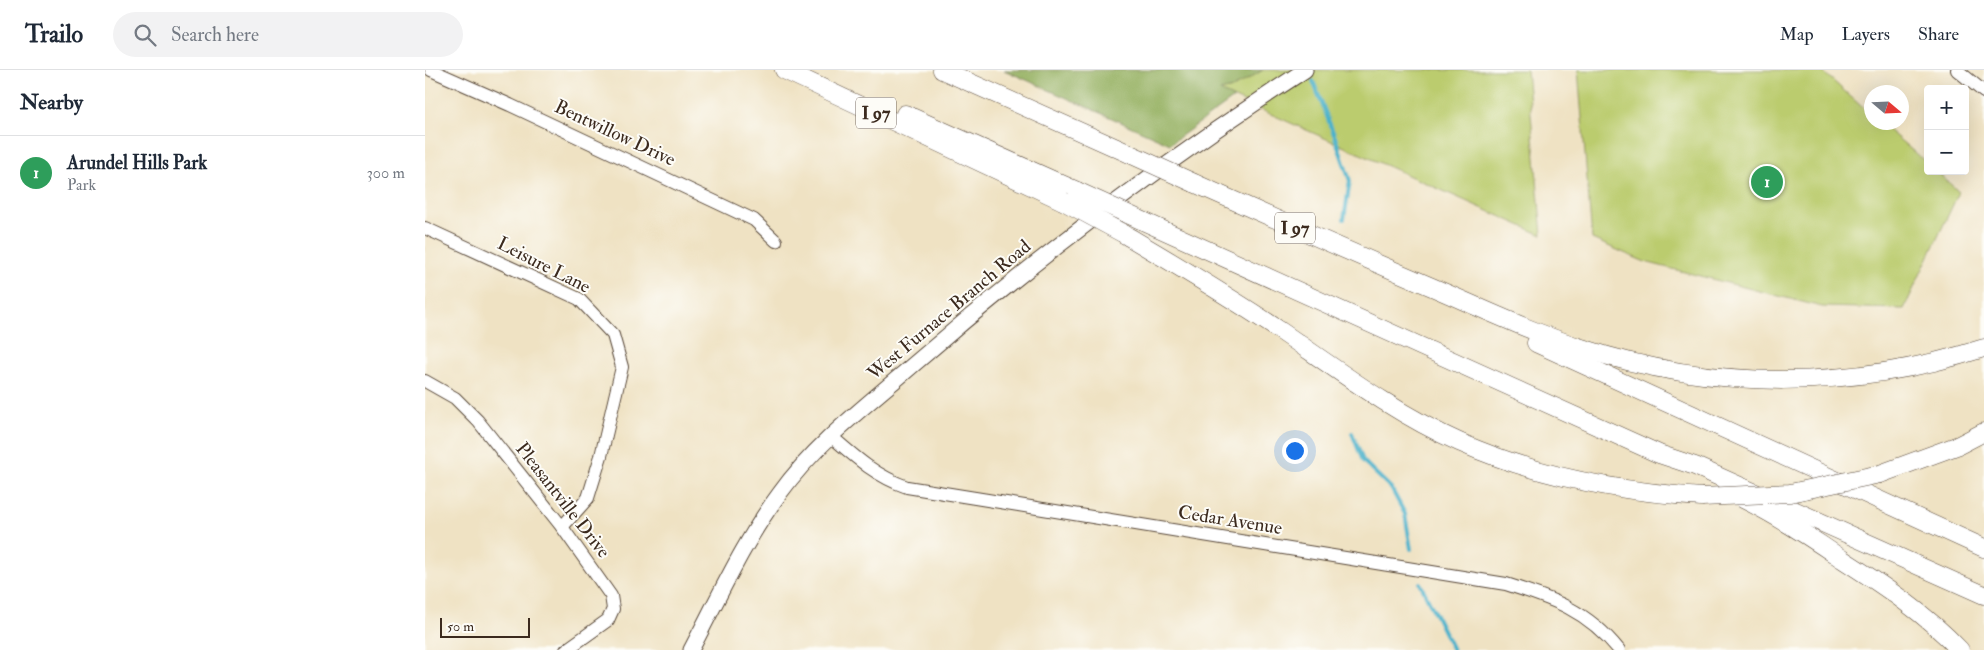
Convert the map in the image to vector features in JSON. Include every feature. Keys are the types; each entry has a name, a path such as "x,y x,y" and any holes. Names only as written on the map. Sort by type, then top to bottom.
{"highway":[{"name":"I 97","path":"784,70 1070,196 1124,234 1241,304 1408,416 1459,441 1503,459 1549,473 1599,485 1655,494 1702,497 1791,493 1880,474 1959,445 1984,432"},
{"path":"801,70 1070,196 1143,221 1659,454 1796,528 1902,598 1943,632 1961,650"},
{"name":"I 97","path":"942,70 1357,255"},
{"path":"1357,255 1548,336 1613,358 1674,371 1763,380 1838,378 1939,362 1984,348"},
{"path":"1357,255 1535,342 1984,548"},
{"path":"1659,454 1695,466 1984,595"}],"main road":[{"name":"West Furnace Branch Road","path":"691,650 742,551 762,519 803,465 832,436 975,311 1063,241 1256,102 1305,70"}],"street":[{"name":"Bentwillow Drive","path":"431,70 511,105 754,220 776,240"},
{"path":"1957,70 1984,92"},
{"name":"Leisure Lane","path":"425,228 579,299 613,335 622,368 601,456 588,498 562,527"},
{"name":"Pleasantville Drive","path":"425,381 455,398 478,421 562,527 611,596 613,609 608,620 566,650"},
{"name":"Cedar Avenue","path":"832,436 866,467 886,480 907,487 1506,584 1557,600 1590,620 1619,650"}],"green space":[{"path":"1004,70 1263,70 1233,88 1220,91 1234,98 1170,144"},
{"path":"1263,70 1527,70 1542,235 1219,91 1233,88"},
{"path":"1578,70 1821,70 1864,109 1864,130 1888,130 1924,161 1924,175 1940,175 1959,192 1904,309 1822,307 1645,262 1592,239"}],"waterway":[{"path":"1313,81 1350,181 1344,219"},
{"path":"1352,433 1363,461 1391,488 1405,514 1411,549"},
{"path":"1420,583 1453,650"}],"place":[{"name":"Arundel Hills Park","path":"1767,182"}]}
